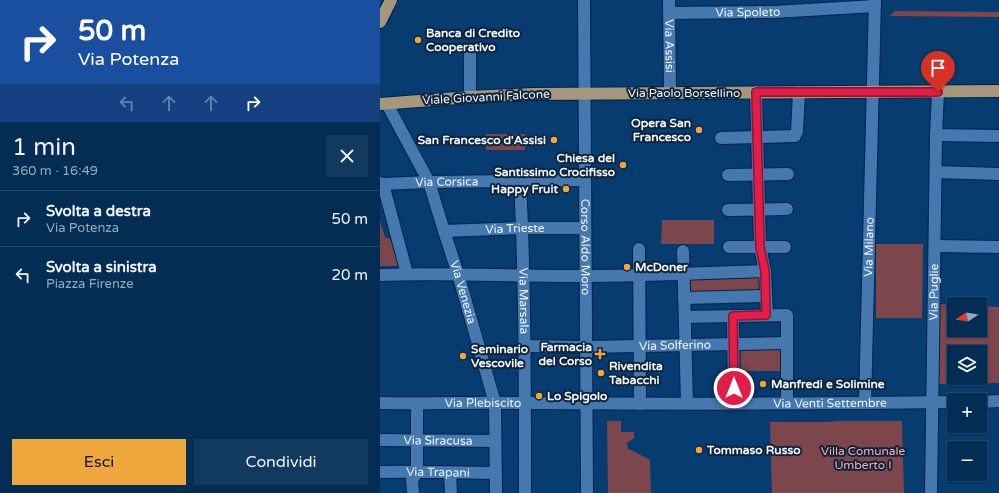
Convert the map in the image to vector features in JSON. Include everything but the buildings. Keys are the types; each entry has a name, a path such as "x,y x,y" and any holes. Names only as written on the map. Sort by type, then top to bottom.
{"main road":[{"path":"380,22 391,0"},
{"name":"Via Paolo Borsellino","path":"584,93 999,91"},
{"name":"Viale Giovanni Falcone","path":"382,103 470,97 584,93"}],"street":[{"name":"Corso Aldo Moro","path":"584,0 587,493"},
{"name":"Via Assisi","path":"670,0 670,93"},
{"name":"Via Spoleto","path":"670,13 774,6 875,3"},
{"name":"Via Milano","path":"865,403 875,3"},
{"path":"470,50 470,97"},
{"path":"756,92 760,247 765,271 766,315"},
{"path":"721,138 796,134 799,92"},
{"name":"Via Puglie","path":"931,493 936,135 938,92"},
{"name":"Via Venezia","path":"382,103 429,182 458,274 494,403 496,493"},
{"path":"936,135 999,136"},
{"path":"936,172 999,174"},
{"path":"728,175 788,174"},
{"name":"Via Corsica","path":"382,184 520,180 585,180"},
{"name":"Via Marsala","path":"520,180 523,276 525,493"},
{"path":"382,184 407,274"},
{"path":"728,210 787,209"},
{"name":"Via Trieste","path":"444,231 522,228 585,228"},
{"path":"935,246 999,247"},
{"path":"729,247 786,247"},
{"path":"639,249 640,404"},
{"path":"683,251 687,403"},
{"path":"380,275 458,274 586,276 765,271"},
{"path":"684,298 766,296"},
{"path":"685,317 787,315 787,403"},
{"path":"733,316 734,403"},
{"name":"Via Solferino","path":"524,346 586,347 787,343"},
{"path":"987,402 999,401"},
{"name":"Via Venti Settembre","path":"587,404 947,402"},
{"name":"Via Plebiscito","path":"380,403 587,404"},
{"path":"413,493 412,480 417,472 417,404"},
{"name":"Via Siracusa","path":"380,440 495,441"},
{"name":"Via Trapani","path":"380,472 496,473"},
{"path":"450,473 451,493"}],"green space":[{"path":"895,11 999,12 999,17 890,16"},
{"path":"486,134 525,134 525,150 486,150"},
{"path":"662,220 714,220 714,244 661,244"},
{"path":"380,221 385,237 390,239 401,266 380,266"},
{"path":"876,244 923,244 922,318 876,318"},
{"path":"760,274 761,292 690,295 689,277"},
{"path":"940,304 947,304 947,337 987,337 987,306 999,307 999,383 987,383 987,345 947,345 947,384 938,384"},
{"path":"740,347 784,347 785,371 741,371"},
{"path":"607,421 621,421 621,432 634,432 634,438 627,443 628,449 650,460 651,493 608,493"},
{"name":"Villa Comunale Umberto I","path":"902,421 904,493 772,493 770,422"}],"place":[{"name":"Banca di Credito Cooperativo","path":"418,40"},
{"name":"Opera San Francesco","path":"699,130"},
{"name":"San Francesco d'Assisi","path":"554,140"},
{"name":"Chiesa del Santissimo Crocifisso","path":"623,165"},
{"name":"Happy Fruit","path":"566,189"},
{"name":"McDoner","path":"627,267"},
{"name":"Farmacia del Corso","path":"600,354"},
{"name":"Seminario Vescovile","path":"463,356"},
{"name":"Rivendita Tabacchi","path":"601,373"},
{"name":"Manfredi e Solimine","path":"763,384"},
{"name":"Lo Spigolo","path":"539,396"},
{"name":"Tommaso Russo","path":"699,450"}],"route":[{"path":"734,388 733,316 766,315 765,271 760,247 756,92 938,92"}]}
